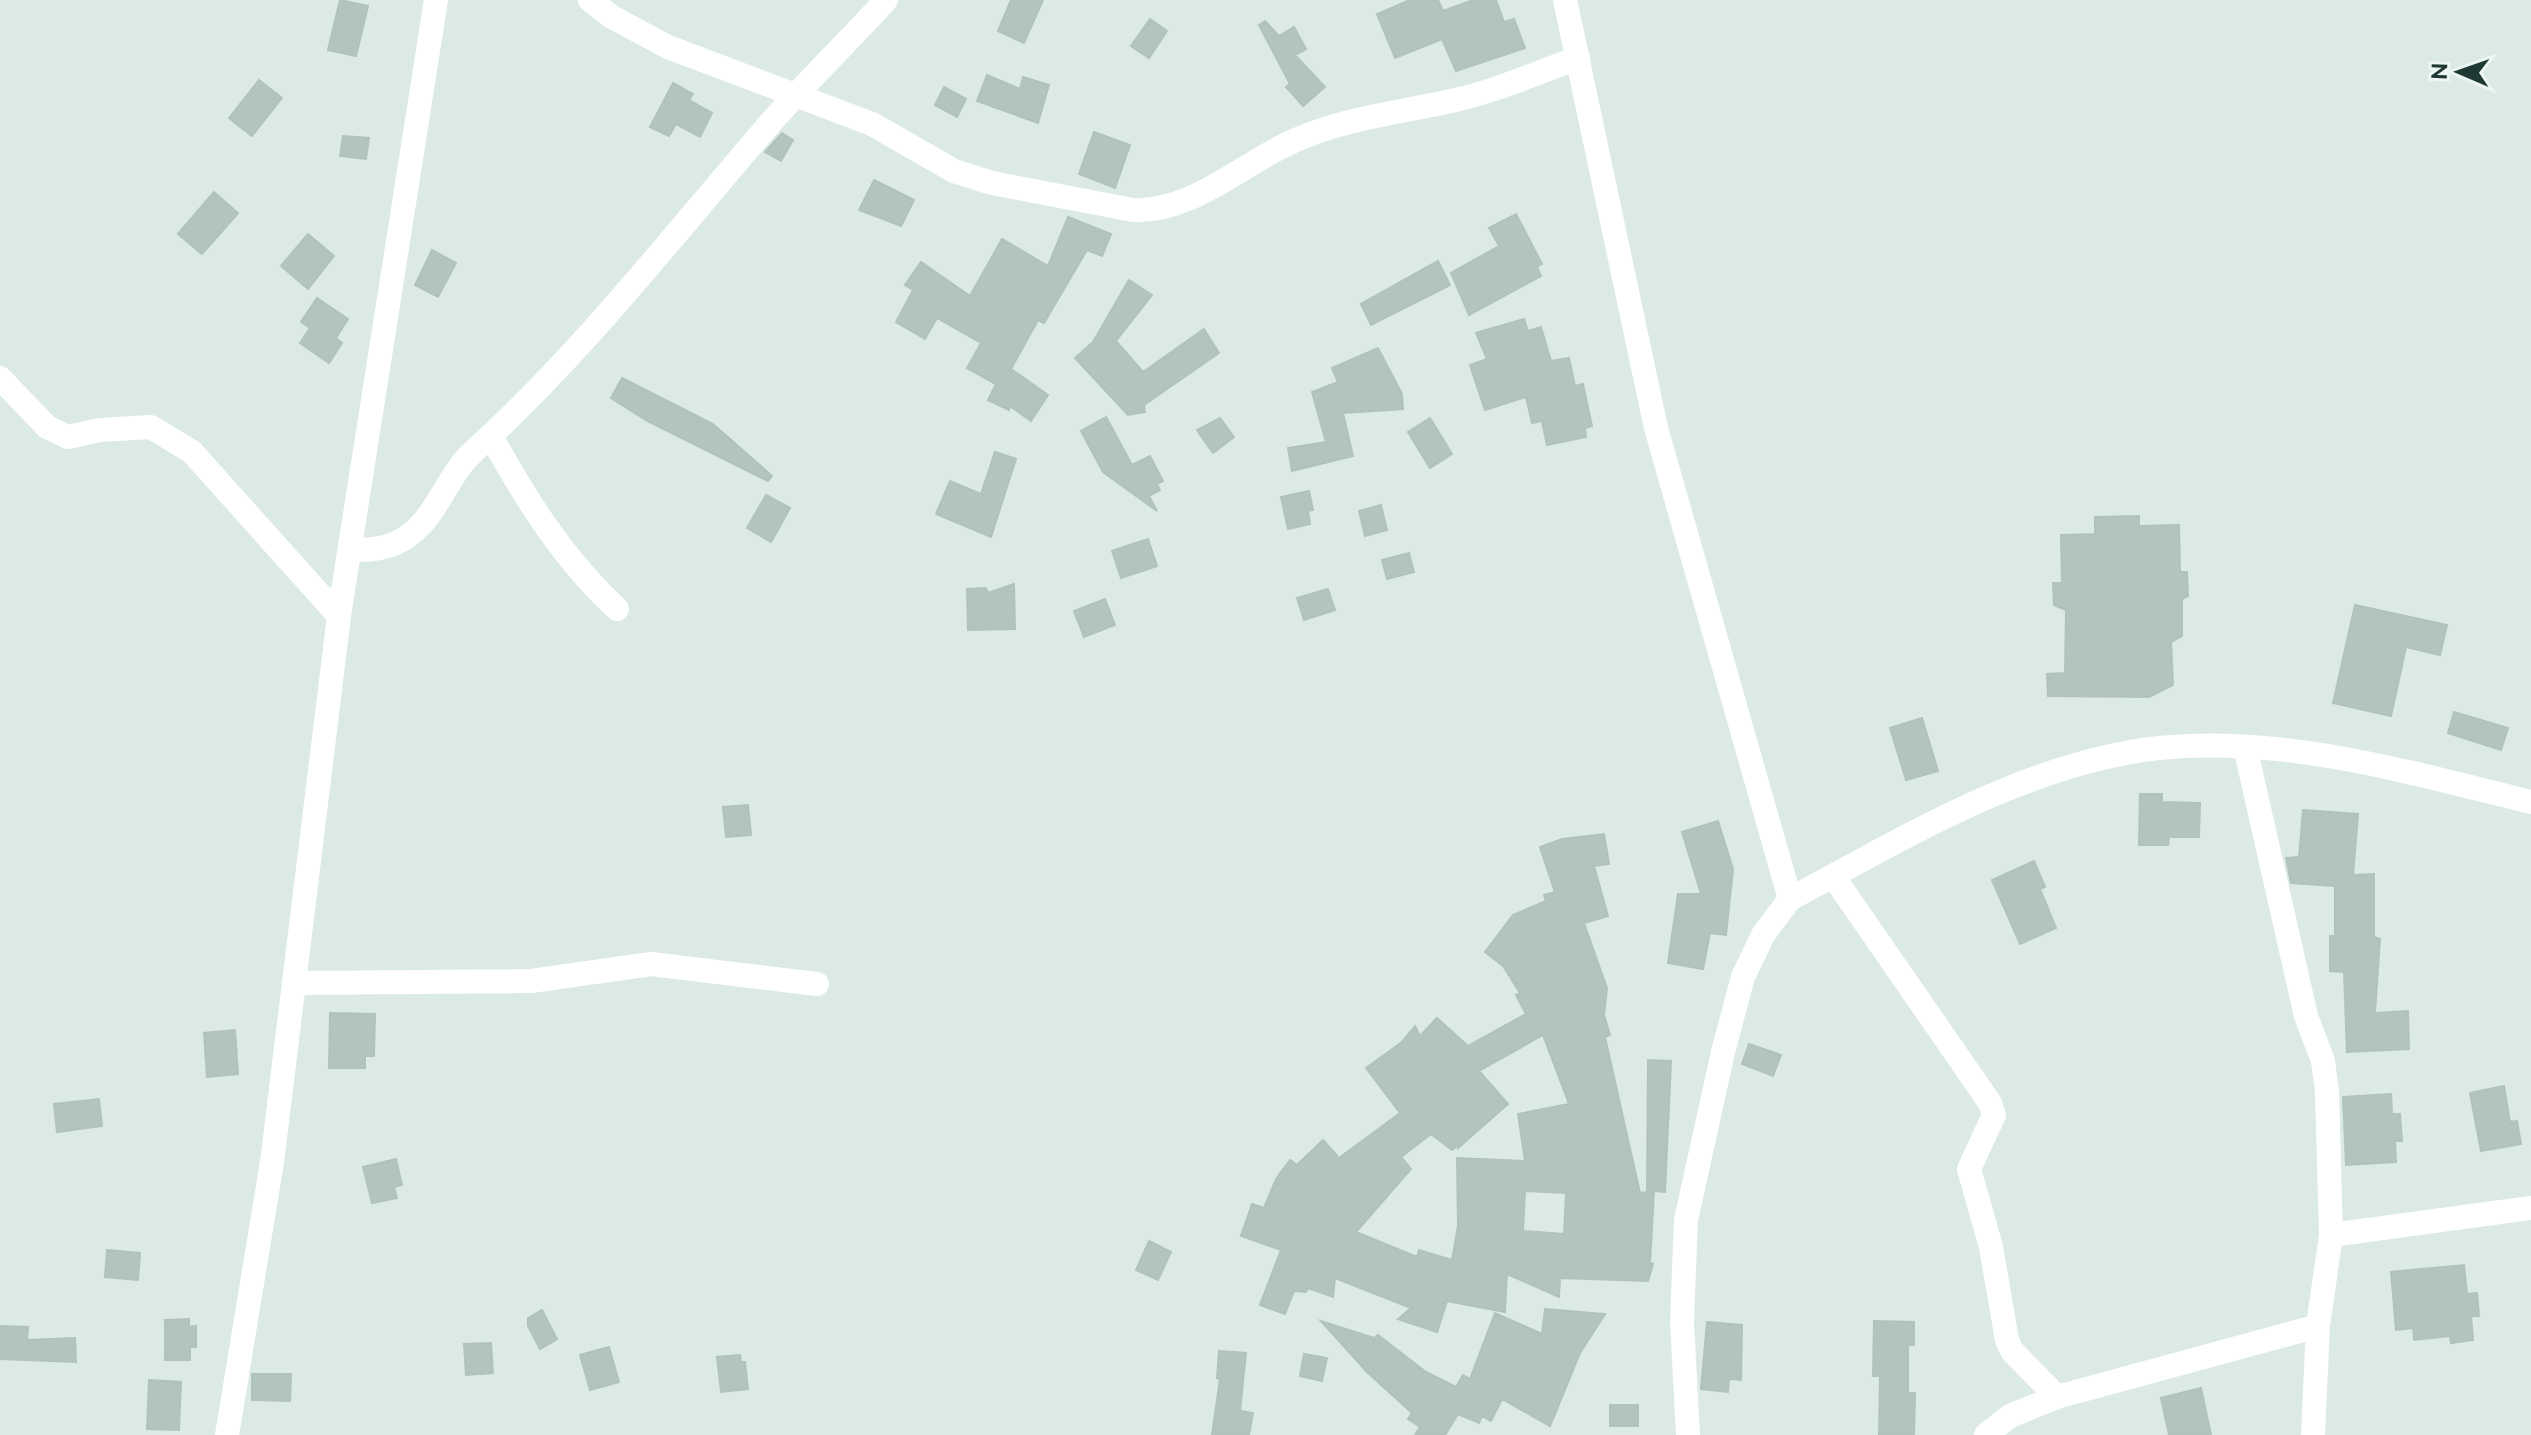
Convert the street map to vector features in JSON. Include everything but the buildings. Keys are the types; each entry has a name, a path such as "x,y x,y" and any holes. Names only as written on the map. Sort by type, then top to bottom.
{"street":[{"path":"227,1435 272,1162 339,616 436,0"},
{"path":"590,0 618,8 668,47 872,124 967,175 992,183 1154,212 1181,203 1285,145 1344,122 1469,97 1578,58"},
{"path":"351,550 376,550 408,537 428,518 458,469 576,353 799,94 886,0"},
{"path":"1565,0 1656,428 1790,899"},
{"path":"0,378 47,427 68,437 100,430 151,427 192,452 339,616"},
{"path":"492,438 523,494 578,573 617,609"},
{"path":"1688,1435 1682,1322 1686,1220 1743,977 1763,935 1790,899 1932,823 2030,780 2160,748 2245,747 2313,754 2531,802"},
{"path":"2245,747 2306,1016 2323,1061 2331,1235 2318,1326 2313,1435"},
{"path":"1833,876 1990,1103 1994,1115 1973,1156 1969,1169 1971,1186 1991,1247 2007,1340 2012,1351 2057,1397"},
{"path":"295,983 531,981 651,964 817,984"},
{"path":"2331,1235 2531,1208"},
{"path":"1986,1435 2010,1416 2057,1397 2318,1326"}]}
